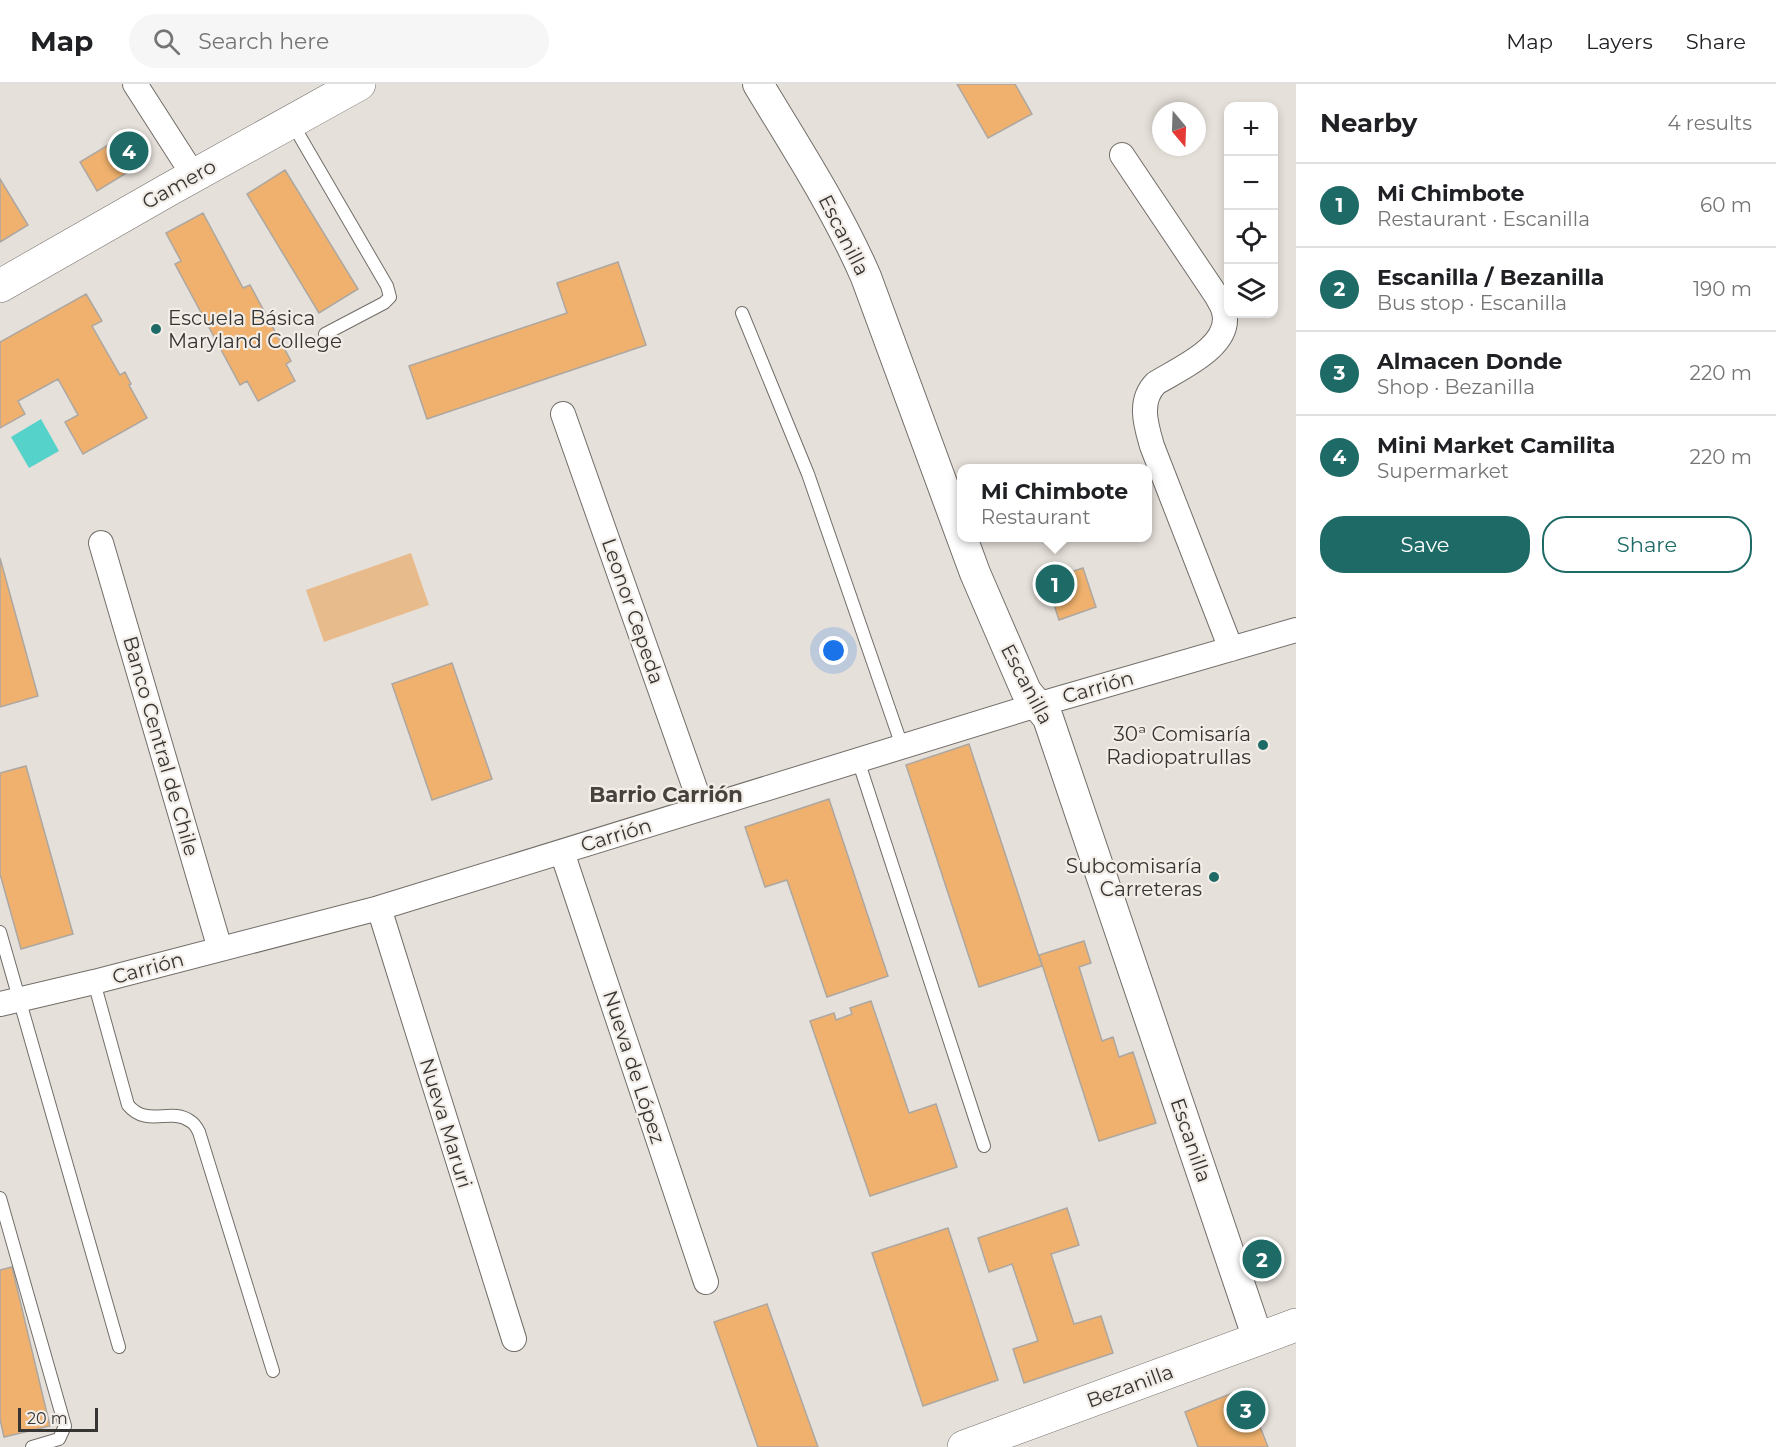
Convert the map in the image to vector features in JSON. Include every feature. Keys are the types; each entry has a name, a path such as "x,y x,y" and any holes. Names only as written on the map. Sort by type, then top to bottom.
{"main road":[{"name":"Gamero","path":"0,286 359,84"},
{"name":"Bezanilla","path":"964,1447 1296,1325"}],"street":[{"path":"135,84 194,176"},
{"name":"Escanilla","path":"758,84 825,195 857,256 957,525"},
{"path":"1122,155 1216,295 1225,314 1221,337 1206,352 1156,383 1146,395 1144,412 1152,446 1231,649"},
{"name":"Leonor Cepeda","path":"563,414 702,808"},
{"name":"Escanilla","path":"963,542 1026,692 1048,718 1258,1339"},
{"name":"Banco Central de Chile","path":"101,543 220,949"},
{"name":"Carrión","path":"9,1001 94,982 379,908 1037,705 1296,630"},
{"name":"Nueva de López","path":"562,852 706,1282"},
{"name":"Nueva Maruri","path":"379,908 514,1339"}],"lane":[{"path":"291,122 387,286 390,297 384,303 325,334"},
{"path":"742,313 808,474 902,746"},
{"path":"858,760 984,1146"},
{"path":"0,932 9,1001 119,1347"},
{"path":"94,982 128,1105 135,1113 142,1116 186,1119 191,1121 199,1132 273,1371"},
{"path":"0,1198 65,1426 58,1439 32,1447"}],"shaded area":[{"path":"411,553 429,605 324,642 306,590"}],"water":[{"path":"41,419 59,451 29,468 11,437"}],"building":[{"path":"957,84 1015,84 1032,114 988,138"},
{"path":"133,130 144,148 138,166 97,191 80,162"},
{"path":"285,170 358,289 319,313 247,194"},
{"path":"0,179 28,225 0,242"},
{"path":"203,213 243,288 250,285 291,361 286,364 295,381 258,401 247,381 240,385 175,264 181,261 166,233"},
{"path":"618,262 646,345 427,419 409,366 567,313 557,283"},
{"path":"86,294 102,321 92,326 120,375 125,372 131,384 129,385 147,418 83,454 65,422 78,415 58,379 18,401 25,414 0,428 0,342"},
{"path":"0,558 38,696 0,707"},
{"path":"1083,568 1096,607 1059,620 1046,580"},
{"path":"452,663 492,779 432,800 392,684"},
{"path":"969,744 1042,966 979,987 906,765"},
{"path":"26,766 73,934 21,949 0,874 0,773"},
{"path":"829,799 888,976 827,997 787,880 765,887 745,827"},
{"path":"1084,941 1091,963 1079,967 1102,1041 1113,1037 1119,1057 1133,1052 1156,1123 1099,1141 1039,955"},
{"path":"871,1001 909,1113 936,1104 957,1167 870,1196 810,1021 834,1013 836,1020 852,1014 850,1008"},
{"path":"1067,1208 1079,1245 1051,1254 1074,1324 1101,1316 1113,1353 1024,1383 1013,1349 1038,1341 1012,1264 989,1272 978,1238"},
{"path":"948,1228 998,1380 923,1406 872,1253"},
{"path":"12,1267 50,1426 4,1437 0,1419 0,1270"},
{"path":"767,1304 818,1447 758,1447 714,1322"},
{"path":"1245,1388 1268,1447 1198,1447 1185,1412"}],"place":[{"name":"Mini Market Camilita","path":"129,151"},
{"name":"Escuela Básica Maryland College","path":"156,329"},
{"name":"Mi Chimbote","path":"1055,584"},
{"name":"30ª Comisaría Radiopatrullas","path":"1263,745"},
{"name":"Subcomisaría Carreteras","path":"1214,877"},
{"name":"Escanilla / Bezanilla","path":"1262,1259"},
{"name":"Almacen Donde","path":"1246,1410"}],"district":[{"name":"Barrio Carrión","path":"666,794"}]}
